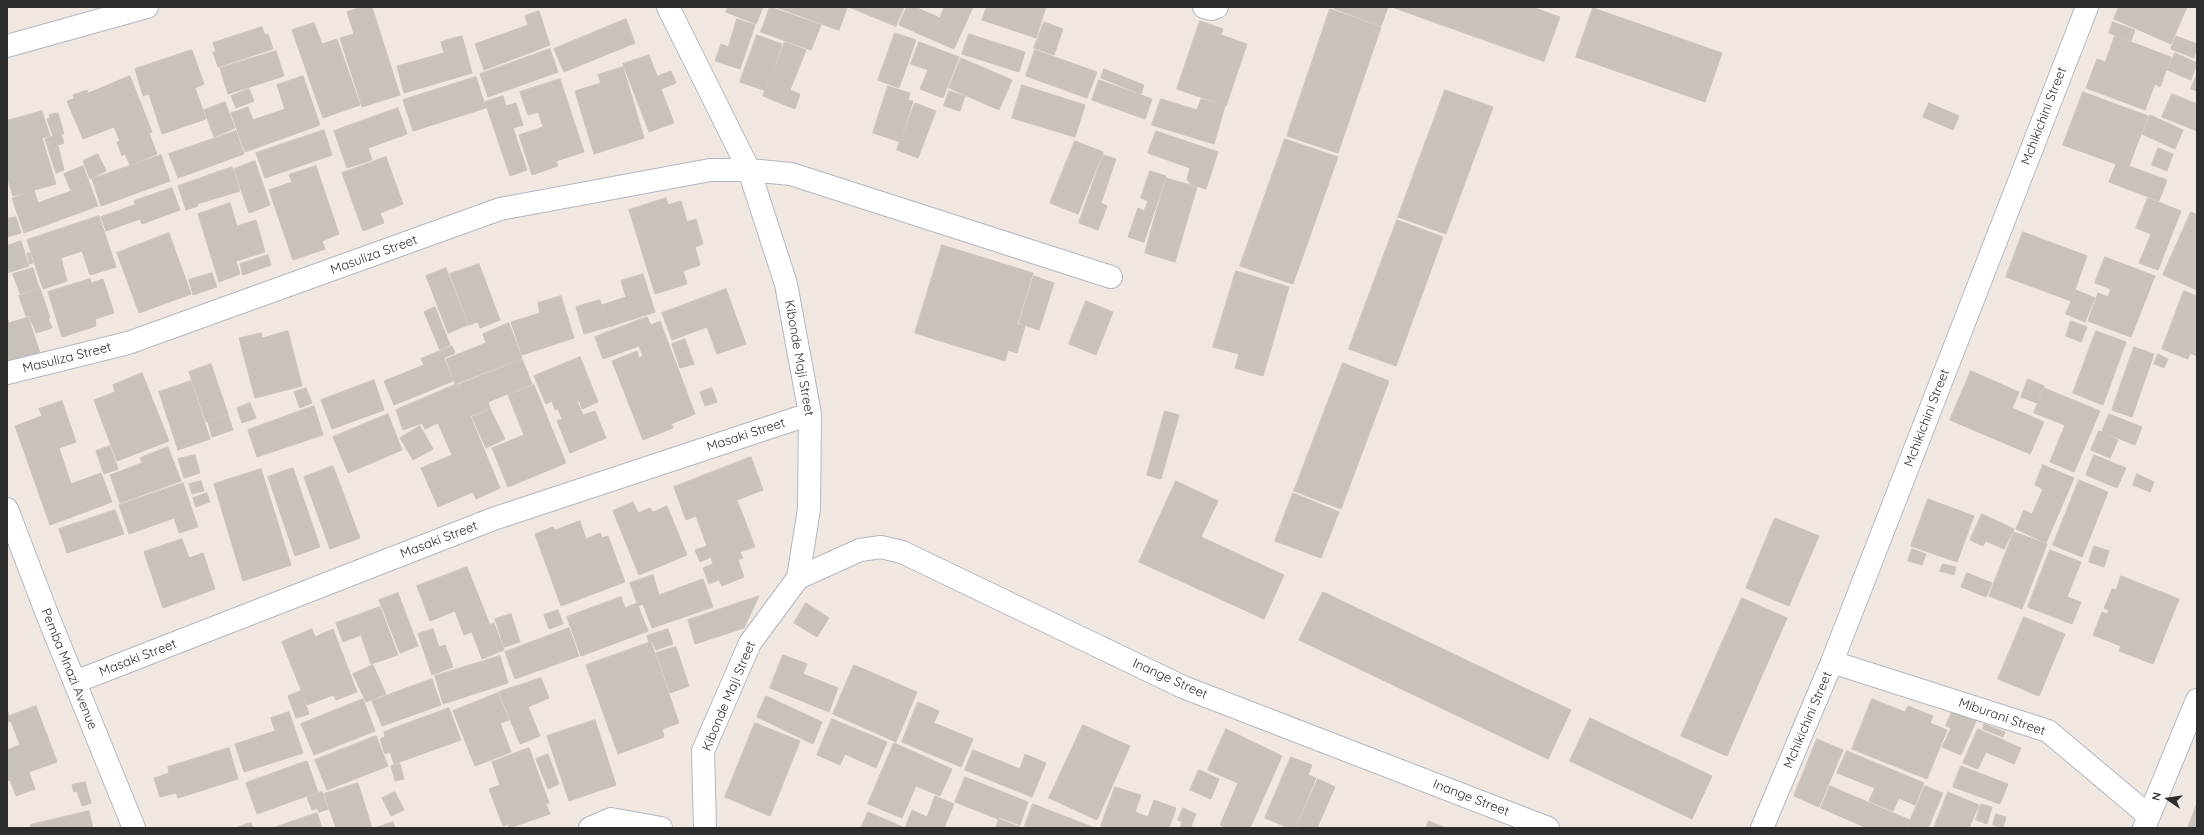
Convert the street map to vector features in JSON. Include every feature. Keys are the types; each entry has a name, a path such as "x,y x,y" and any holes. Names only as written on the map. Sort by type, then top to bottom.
{"street":[{"name":"Kibonde Maji Street","path":"668,7 749,170 786,284 810,414 809,509 798,578 750,643 703,751 705,828"},
{"path":"1204,7 1211,9 1217,7"},
{"name":"Mchikichini Street","path":"1762,828 1832,662 2087,7"},
{"path":"7,46 135,9"},
{"name":"Masuliza Street","path":"7,373 128,343 500,209 710,170 749,170 791,174 1112,277"},
{"name":"Masaki Street","path":"75,682 493,519 810,414"},
{"name":"Pemba Mnazi Avenue","path":"7,509 134,828"},
{"name":"Inange Street","path":"798,578 860,550 881,547 902,552 1183,687 1548,828"},
{"name":"Miburani Street","path":"1832,662 2048,731 2146,822"},
{"path":"2146,822 2197,700"},
{"path":"590,828 611,819 662,828"}],"building":[{"path":"362,7 372,7 400,95 362,107 340,38 354,34 347,12"},
{"path":"728,7 763,7 756,24 726,12"},
{"path":"770,7 821,25 811,50 761,32"},
{"path":"776,7 843,7 847,8 839,30"},
{"path":"849,7 904,7 896,26"},
{"path":"907,7 915,7 940,18 944,7 973,7 954,49 899,25"},
{"path":"987,7 1046,7 1036,38 982,20"},
{"path":"1336,7 1388,7 1381,26 1335,9"},
{"path":"1392,7 1532,7 1560,17 1544,61"},
{"path":"2119,7 2187,7 2171,44 2114,19"},
{"path":"1593,8 1722,53 1705,102 1576,57"},
{"path":"1330,9 1381,27 1338,153 1287,136"},
{"path":"539,11 550,45 484,70 475,44 528,25 525,16"},
{"path":"626,19 635,43 564,72 554,49"},
{"path":"737,19 755,25 740,69 715,61 721,44 728,47"},
{"path":"1200,21 1223,29 1221,35 1247,44 1226,106 1177,89"},
{"path":"1044,22 1063,29 1054,55 1034,48"},
{"path":"2113,22 2135,30 2131,41 2109,33"},
{"path":"314,23 322,44 337,39 360,105 323,118 292,30"},
{"path":"262,27 265,35 268,34 273,49 218,67 213,52 216,52 213,43"},
{"path":"895,33 916,40 899,88 878,80"},
{"path":"969,34 1025,52 1019,72 962,54"},
{"path":"757,35 782,44 766,91 740,82"},
{"path":"462,36 472,73 404,93 397,66 444,53 441,42"},
{"path":"2115,36 2171,57 2160,87 2155,84 2145,110 2086,88 2097,59 2105,62"},
{"path":"2176,36 2197,44 2194,58 2171,49"},
{"path":"785,42 806,50 790,90 800,94 795,109 763,96"},
{"path":"919,42 959,57 943,98 920,89 928,70 911,64"},
{"path":"550,49 558,72 488,97 480,74"},
{"path":"192,50 204,84 195,88 206,119 162,134 149,94 143,96 135,69"},
{"path":"1035,50 1097,72 1087,98 1026,76"},
{"path":"276,51 284,76 228,94 220,68"},
{"path":"2175,53 2197,63 2191,80 2167,70"},
{"path":"649,55 657,76 671,71 676,83 661,89 674,123 649,132 623,64"},
{"path":"961,58 1012,80 999,110 949,88"},
{"path":"623,67 644,138 594,154 575,91 601,83 598,75"},
{"path":"1104,69 1144,85 1141,94 1101,78"},
{"path":"2197,74 2197,91 2191,89"},
{"path":"130,76 152,132 149,133 157,154 130,165 125,154 122,156 117,142 120,141 114,127 83,139 67,101 74,99 73,95 87,90 88,93"},
{"path":"303,76 320,125 245,152 231,113 248,107 253,120 285,109 277,85"},
{"path":"476,77 486,108 413,131 403,100"},
{"path":"560,79 584,152 556,161 558,166 532,175 519,135 543,127 538,112 528,115 520,92"},
{"path":"1099,80 1152,99 1145,119 1092,100"},
{"path":"1022,85 1085,105 1075,137 1012,118"},
{"path":"888,86 910,93 908,100 913,101 900,142 873,133"},
{"path":"249,89 254,101 236,108 231,96"},
{"path":"1445,90 1493,107 1446,234 1398,217"},
{"path":"949,91 965,96 960,111 944,106"},
{"path":"2083,92 2148,116 2129,166 2167,180 2159,201 2109,182 2116,164 2063,145"},
{"path":"2172,94 2197,104 2197,131 2162,117"},
{"path":"503,96 506,106 516,103 523,125 513,128 527,170 510,176 485,102"},
{"path":"1161,99 1197,110 1201,99 1225,106 1214,144 1152,125"},
{"path":"225,102 235,128 214,137 204,110"},
{"path":"915,103 936,111 918,158 897,150"},
{"path":"1929,103 1959,116 1953,130 1923,117"},
{"path":"398,108 407,134 368,148 372,160 347,168 334,131"},
{"path":"42,111 50,136 42,138 56,184 13,196 7,177 7,121"},
{"path":"58,113 64,134 61,134 64,143 58,145 64,170 56,173 45,139 53,136 47,119 50,118 49,115"},
{"path":"2150,115 2183,130 2175,149 2142,134"},
{"path":"324,130 332,155 265,178 256,153"},
{"path":"236,131 244,154 178,178 169,154"},
{"path":"1156,131 1218,152 1206,189 1190,184 1187,179 1190,168 1148,153"},
{"path":"1285,139 1338,157 1293,284 1240,266"},
{"path":"1075,141 1103,152 1078,214 1050,203"},
{"path":"2158,148 2173,154 2167,171 2152,165"},
{"path":"98,154 106,171 90,179 83,161"},
{"path":"161,155 170,181 101,206 92,179"},
{"path":"1103,155 1116,159 1101,203 1107,206 1098,230 1079,223"},
{"path":"386,157 403,204 380,213 384,223 363,231 342,173"},
{"path":"255,161 270,205 249,213 234,169"},
{"path":"83,166 98,206 24,233 12,198 34,190 38,203 71,191 64,174"},
{"path":"316,166 339,234 322,241 325,249 293,260 269,190 292,182 289,175"},
{"path":"232,167 240,191 197,204 198,206 186,210 178,186"},
{"path":"1150,171 1166,176 1144,242 1128,237 1138,208 1144,211 1148,201 1141,198"},
{"path":"1166,178 1197,187 1175,262 1145,253"},
{"path":"172,188 180,210 142,224 134,201"},
{"path":"666,198 668,205 681,201 687,222 696,219 703,244 695,247 700,265 683,271 687,284 655,294 629,210"},
{"path":"2148,198 2181,211 2158,270 2139,263 2151,234 2136,228"},
{"path":"230,203 237,226 256,220 265,252 236,261 240,274 219,282 198,214"},
{"path":"135,205 140,219 106,231 101,217"},
{"path":"2191,212 2197,215 2197,290 2163,275"},
{"path":"99,216 116,267 90,275 82,251 61,258 67,281 43,289 27,240"},
{"path":"16,217 21,233 7,237 7,219"},
{"path":"1397,220 1443,237 1396,366 1349,349"},
{"path":"2023,232 2087,256 2071,301 2006,277"},
{"path":"169,233 191,294 139,313 117,253"},
{"path":"21,241 29,266 7,273 7,246"},
{"path":"942,245 1033,273 1017,324 1025,326 1017,353 1008,350 1005,361 915,333"},
{"path":"30,253 33,263 30,264 27,254"},
{"path":"268,255 271,265 243,275 240,264"},
{"path":"2105,257 2155,276 2131,337 2088,321 2098,293 2108,297 2111,289 2095,283"},
{"path":"479,264 500,320 480,328 478,322 469,325 450,274"},
{"path":"33,268 39,288 20,294 13,274"},
{"path":"446,268 468,325 448,333 426,276"},
{"path":"1236,271 1289,287 1263,376 1235,368 1239,354 1213,347"},
{"path":"212,273 217,287 193,295 189,280"},
{"path":"643,274 655,312 609,327 602,305 626,297 621,281"},
{"path":"1034,276 1054,283 1039,330 1019,323"},
{"path":"90,279 91,283 103,279 114,313 95,319 96,326 62,337 48,292"},
{"path":"40,288 50,318 32,324 29,316 26,316 19,296"},
{"path":"726,289 746,344 717,354 707,327 672,340 662,313"},
{"path":"2076,290 2095,298 2085,322 2066,314"},
{"path":"2184,291 2197,296 2197,356 2190,353 2188,359 2162,349"},
{"path":"561,296 574,338 522,355 511,322 540,313 538,303"},
{"path":"600,300 608,327 584,334 576,307"},
{"path":"1086,301 1113,312 1096,355 1069,344"},
{"path":"435,307 450,345 440,350 424,312"},
{"path":"7,317 9,323 28,317 40,353 7,363"},
{"path":"647,317 651,325 660,321 695,414 671,424 673,428 643,440 612,361 637,351 639,358 643,356 639,346 603,359 595,337"},
{"path":"48,318 52,328 36,333 33,324"},
{"path":"2071,321 2087,327 2081,342 2066,336"},
{"path":"509,323 522,358 455,384 446,359 486,343 483,334"},
{"path":"288,331 302,386 255,398 239,338 261,333 262,338"},
{"path":"2096,331 2126,342 2103,405 2073,393"},
{"path":"685,339 694,364 680,368 672,344"},
{"path":"452,346 455,353 444,358 453,381 394,405 384,381 424,365 421,359"},
{"path":"2134,347 2154,354 2132,417 2112,410"},
{"path":"2158,354 2168,359 2164,368 2154,364"},
{"path":"580,357 598,402 582,409 579,400 555,410 552,401 546,404 534,376"},
{"path":"522,359 532,384 488,402 490,408 470,416 458,385"},
{"path":"1343,363 1389,381 1341,509 1294,491"},
{"path":"211,364 228,414 206,422 189,372"},
{"path":"1971,371 2019,392 2012,408 2044,422 2030,454 1950,420"},
{"path":"142,373 169,441 117,461 94,400 115,392 113,385"},
{"path":"2028,379 2044,386 2037,403 2021,397"},
{"path":"374,380 384,410 332,429 321,400"},
{"path":"191,381 210,439 178,450 159,392"},
{"path":"457,384 500,488 476,499 473,492 438,507 421,468 452,455 438,423 425,429 422,423 403,430 396,410"},
{"path":"534,385 566,463 508,487 492,448 524,435 508,395"},
{"path":"306,388 312,403 300,408 294,392"},
{"path":"712,388 717,402 705,406 700,392"},
{"path":"2044,388 2100,411 2074,472 2050,462 2065,425 2034,413"},
{"path":"62,401 76,442 59,448 71,484 101,473 112,502 50,525 15,426 42,416 39,409"},
{"path":"577,401 583,415 595,411 606,438 570,453 557,421 562,419 558,409"},
{"path":"250,403 256,418 242,423 237,408"},
{"path":"314,406 323,435 257,457 248,430"},
{"path":"490,409 505,439 486,448 472,417"},
{"path":"1165,411 1179,415 1161,479 1147,475"},
{"path":"388,414 402,450 348,473 333,437"},
{"path":"2109,414 2142,427 2135,445 2102,432"},
{"path":"228,415 233,430 212,437 208,422"},
{"path":"420,426 433,449 413,460 400,438"},
{"path":"2099,431 2118,440 2110,458 2091,450"},
{"path":"110,446 118,469 104,474 96,451"},
{"path":"168,447 181,481 120,503 110,475 142,463 140,458"},
{"path":"195,455 200,473 184,478 178,459"},
{"path":"2094,455 2126,468 2117,488 2086,475"},
{"path":"751,457 763,490 737,500 755,547 740,552 743,558 738,560 744,577 722,586 719,580 709,584 703,568 713,564 711,557 700,562 695,550 707,546 696,516 686,520 674,487"},
{"path":"2043,465 2074,478 2046,543 2016,529 2024,510 2032,514 2043,489 2035,485"},
{"path":"333,466 360,538 330,549 304,477"},
{"path":"293,468 320,547 295,556 268,477"},
{"path":"261,469 291,565 243,581 214,484"},
{"path":"2137,474 2154,482 2150,492 2133,485"},
{"path":"2079,480 2108,492 2082,557 2053,545"},
{"path":"201,481 204,491 192,494 189,484"},
{"path":"1176,481 1218,501 1201,537 1284,575 1264,619 1139,562"},
{"path":"183,483 198,527 179,533 174,518 129,534 119,505"},
{"path":"207,493 210,502 196,507 193,498"},
{"path":"1293,493 1339,512 1321,558 1275,541"},
{"path":"1928,499 1974,516 1957,562 1911,546"},
{"path":"633,502 638,513 650,508 653,512 667,506 687,555 639,575 613,511"},
{"path":"115,510 124,534 67,553 59,529"},
{"path":"1982,514 2014,529 2004,549 1986,541 1983,546 1970,540"},
{"path":"1775,518 1819,536 1789,606 1746,588"},
{"path":"580,521 586,539 600,533 602,538 608,536 625,582 561,606 535,534 553,527 555,530"},
{"path":"2014,532 2047,544 2022,609 1989,596"},
{"path":"182,539 189,558 203,553 215,589 163,608 144,552"},
{"path":"2094,546 2109,551 2104,567 2089,562"},
{"path":"1912,549 1926,554 1922,565 1908,561"},
{"path":"2050,550 2081,562 2067,597 2081,602 2072,624 2028,607"},
{"path":"1943,564 1956,567 1954,575 1940,571"},
{"path":"467,567 490,625 494,623 504,650 482,659 472,632 464,635 455,611 430,621 417,586"},
{"path":"1967,573 1992,583 1986,597 1961,587"},
{"path":"653,575 659,595 703,579 713,607 652,628 643,604 638,606 630,583"},
{"path":"2121,576 2179,599 2153,664 2119,651 2121,646 2093,635 2102,612 2107,614 2109,610 2104,608 2112,589 2116,590"},
{"path":"1323,592 1571,710 1548,759 1299,640"},
{"path":"398,593 418,646 400,653 379,600"},
{"path":"759,596 744,628 695,644 688,620"},
{"path":"621,597 625,608 637,603 648,631 581,656 567,617"},
{"path":"1742,598 1787,618 1727,756 1681,736"},
{"path":"806,603 829,618 817,637 794,623"},
{"path":"380,607 398,655 371,664 361,635 343,642 336,623"},
{"path":"558,610 563,624 549,629 544,615"},
{"path":"511,614 520,642 504,647 495,619"},
{"path":"2024,617 2065,634 2039,696 1998,679"},
{"path":"569,628 579,656 515,679 505,652"},
{"path":"312,629 315,637 333,629 357,692 336,700 333,695 307,705 282,642"},
{"path":"433,629 439,647 445,645 453,667 432,675 418,634"},
{"path":"668,629 673,644 656,650 652,641 649,642 647,636"},
{"path":"651,642 679,723 662,729 664,737 618,754 586,665"},
{"path":"676,647 689,686 670,693 656,653"},
{"path":"783,655 807,664 803,674 838,688 829,712 770,688"},
{"path":"500,656 508,683 443,704 435,676"},
{"path":"373,665 386,694 366,702 353,674"},
{"path":"854,665 917,692 896,742 833,714"},
{"path":"541,678 549,698 528,707 540,736 520,744 499,692"},
{"path":"432,679 441,705 382,726 372,701"},
{"path":"301,691 309,714 296,718 288,696"},
{"path":"498,693 509,720 500,723 511,752 475,766 453,711"},
{"path":"766,696 822,722 813,744 757,717"},
{"path":"363,699 375,731 314,755 301,724"},
{"path":"1872,699 1905,712 1908,706 1933,716 1930,723 1947,730 1927,779 1852,749"},
{"path":"918,702 939,711 934,723 973,739 961,767 902,742"},
{"path":"36,706 57,762 29,772 35,789 16,796 10,780 7,781 7,750 20,745 9,716"},
{"path":"449,708 461,740 394,764 390,752 385,754 380,739 385,737 384,732"},
{"path":"1953,709 1977,719 1961,755 1942,747 1951,728 1946,726"},
{"path":"7,710 11,721 7,722"},
{"path":"289,712 303,753 244,772 235,744 275,731 271,718"},
{"path":"1590,718 1712,776 1692,819 1570,761"},
{"path":"832,719 887,742 876,768 845,754 840,765 817,755"},
{"path":"595,720 616,785 569,801 547,736"},
{"path":"755,723 800,741 770,816 725,797"},
{"path":"1984,724 2005,732 2003,737 1983,729"},
{"path":"1083,725 1130,746 1097,820 1049,798"},
{"path":"1226,729 1282,756 1250,828 1227,828 1220,825 1238,783 1208,770"},
{"path":"1978,729 2021,748 2014,764 1986,752 1978,769 1963,763"},
{"path":"376,736 388,766 327,790 315,760"},
{"path":"1817,739 1843,750 1819,807 1794,796"},
{"path":"894,743 952,769 940,796 916,786 902,818 868,804"},
{"path":"229,748 238,779 178,798 176,793 160,797 154,778 169,773 168,767"},
{"path":"529,748 549,803 546,804 550,814 509,828 508,824 503,826 489,789 500,785 492,762"},
{"path":"973,750 1020,769 1025,754 1046,763 1032,797 965,770"},
{"path":"1847,751 1924,783 1915,805 1899,798 1893,811 1869,801 1875,788 1837,773"},
{"path":"548,754 559,784 548,789 536,759"},
{"path":"1291,757 1312,765 1308,775 1316,778 1295,828 1289,828 1265,818"},
{"path":"307,761 318,792 257,814 246,783"},
{"path":"400,764 404,779 395,781 391,766"},
{"path":"1961,766 2008,784 2000,804 1953,787"},
{"path":"1199,770 1219,779 1211,799 1190,790"},
{"path":"965,777 1028,802 1020,825 999,817 998,819 955,802"},
{"path":"1318,779 1335,787 1317,828 1296,828"},
{"path":"85,782 91,803 82,806 77,791 74,792 72,785"},
{"path":"358,783 372,828 336,828 324,794"},
{"path":"1830,786 1910,820 1906,828 1867,828 1821,808"},
{"path":"1925,786 1943,793 1928,828 1907,828"},
{"path":"1115,787 1141,795 1135,812 1148,817 1154,800 1176,808 1169,828 1106,828 1101,826"},
{"path":"322,792 328,809 319,812 317,808 312,810 307,797"},
{"path":"395,792 404,810 391,816 382,798"},
{"path":"1948,792 1979,805 1969,828 1934,828"},
{"path":"935,796 954,804 944,828 905,828 912,810 927,817"},
{"path":"1033,804 1095,828 1024,828"},
{"path":"1981,804 1992,807 1987,824 1976,820"},
{"path":"2196,806 2197,828 2188,828"},
{"path":"1183,808 1196,814 1191,826 1178,820"},
{"path":"89,811 93,828 31,828 30,825"},
{"path":"868,812 905,828 861,828"},
{"path":"317,813 322,828 273,828"},
{"path":"1996,814 2006,817 2003,828 1993,825"},
{"path":"999,819 1023,828 996,828"},
{"path":"1429,821 1446,828 1426,828"},
{"path":"393,822 395,828 375,828"},
{"path":"251,823 253,828 235,828"},
{"path":"1182,823 1195,828 1180,828"}]}
